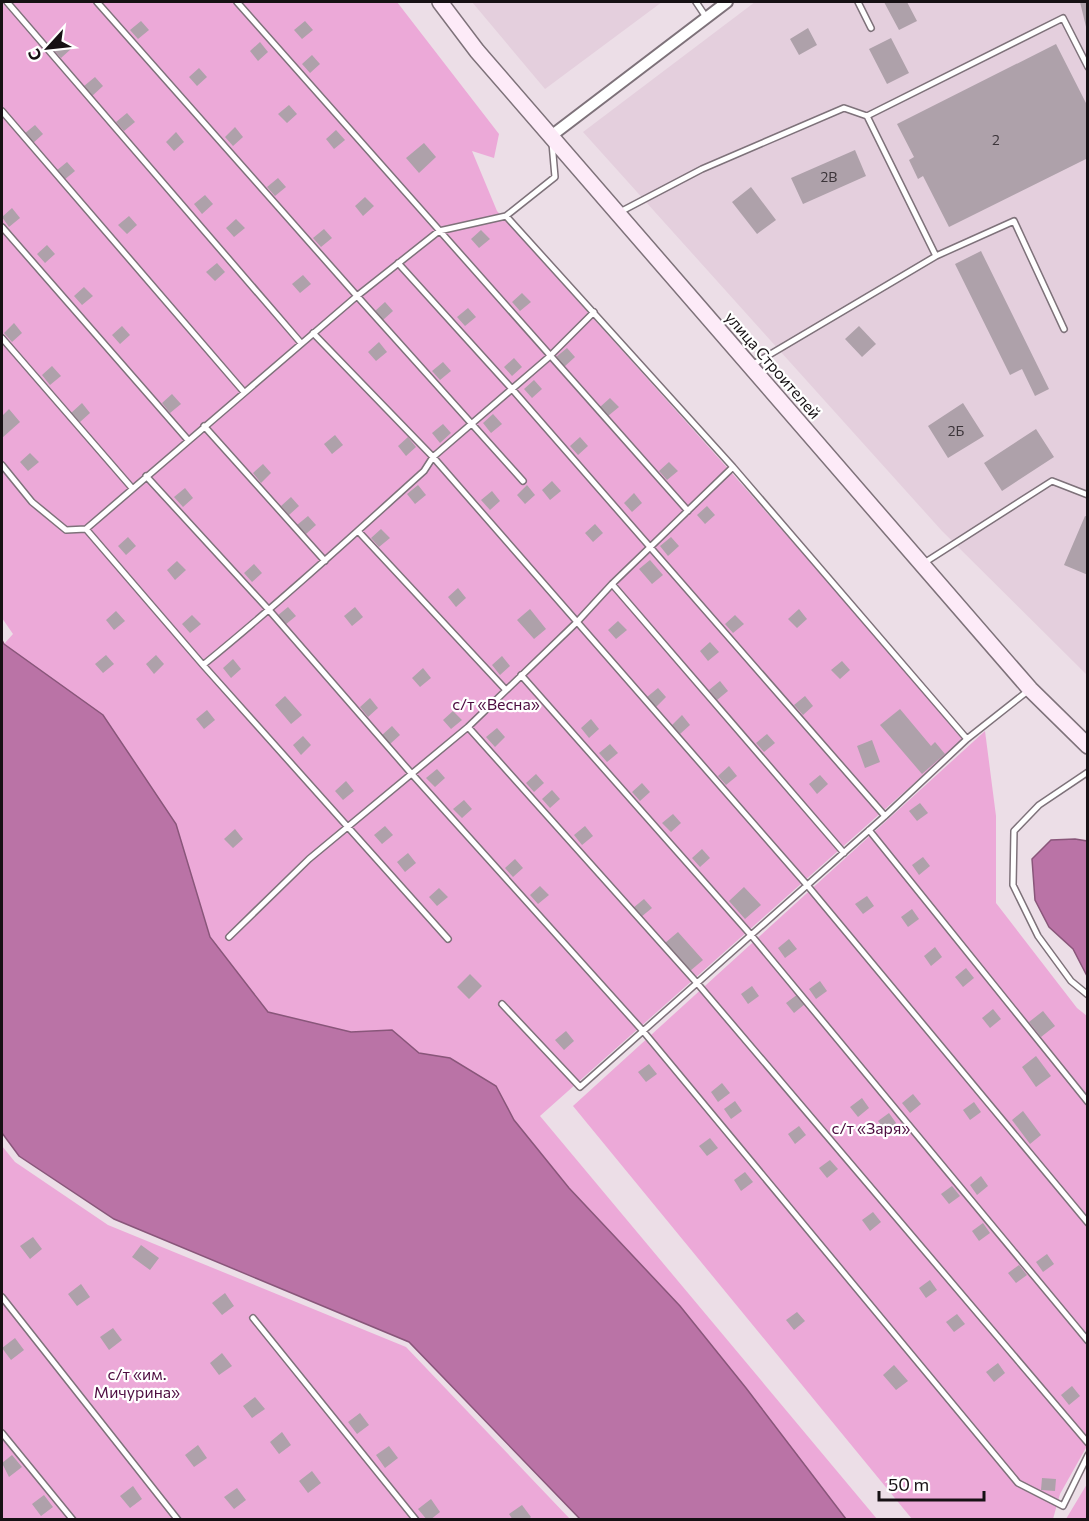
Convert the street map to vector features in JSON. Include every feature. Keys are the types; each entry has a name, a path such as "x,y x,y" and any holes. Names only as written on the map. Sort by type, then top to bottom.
{"main road":[{"name":"улица Строителей","path":"440,2 477,51 922,565 1030,689 1088,746"}],"street":[{"path":"551,136 727,2"}],"lane":[{"path":"7,2 301,344"},
{"path":"97,2 524,481"},
{"path":"237,2 549,357 688,511"},
{"path":"696,2 706,17"},
{"path":"858,2 872,28"},
{"path":"867,116 1063,18 1088,67"},
{"path":"617,213 702,169 844,108 867,116 936,256"},
{"path":"2,111 244,392"},
{"path":"2,465 32,502 66,530 86,529 313,333 439,231 506,216 555,177 551,136"},
{"path":"506,216 733,467 967,739"},
{"path":"750,366 936,256 1014,221 1064,329"},
{"path":"2,227 188,440"},
{"path":"398,263 512,388 885,816"},
{"path":"203,665 325,561 424,471 433,457 549,357 594,312"},
{"path":"313,333 433,457 807,885 1088,1223"},
{"path":"2,338 132,488"},
{"path":"204,426 325,561"},
{"path":"229,937 309,859 468,727 733,467"},
{"path":"146,476 269,610 411,773 643,1031 1018,1483 1063,1506 1088,1455"},
{"path":"922,565 1052,481 1088,495"},
{"path":"86,529 203,665 448,939"},
{"path":"358,531 505,689"},
{"path":"612,584 844,853"},
{"path":"521,675 751,935 1088,1341"},
{"path":"502,1004 580,1087 844,853 967,739 1030,689"},
{"path":"468,727 697,983 1088,1443"},
{"path":"1088,772 1039,805 1014,831 1012,885 1038,936 1071,981 1088,995"},
{"path":"869,830 1088,1102"},
{"path":"2,1297 178,1520"},
{"path":"253,1318 416,1520"},
{"path":"2,1433 73,1520"}],"shaded area":[{"path":"472,2 662,2 545,89"},
{"path":"755,2 1087,2 1087,675 942,531 583,132"},
{"path":"2,640 4,644 103,715 176,824 210,937 268,1012 351,1032 392,1030 419,1053 450,1058 496,1086 514,1120 569,1188 680,1306 846,1519 580,1519 409,1342 114,1219 19,1156 2,1133"},
{"path":"1051,840 1087,841 1087,976 1073,949 1049,927 1035,900 1032,859"}],"green space":[{"name":"с/т «Весна»","path":"2,2 397,2 499,134 494,158 472,151 497,211 965,738 540,1116 877,1519 846,1519 680,1306 569,1188 514,1120 496,1086 450,1058 419,1053 392,1030 351,1032 268,1012 210,937 198,897 103,715 4,644 13,634 2,618"},
{"name":"с/т «Заря»","path":"985,731 996,816 996,903 1077,1008 1087,1016 1087,1446 1060,1494 1053,1519 912,1519 573,1106"},
{"name":"с/т «им. Мичурина»","path":"2,1146 15,1162 108,1225 406,1347 570,1519 2,1519"},
{"path":"1087,1484 1087,1519 1066,1519"}],"building":[{"path":"884,2 907,2 917,21 899,30"},
{"path":"1080,2 1088,2 1088,31 1087,31"},
{"path":"141,21 149,30 138,39 130,30"},
{"path":"305,21 313,30 302,39 294,30"},
{"path":"808,28 817,45 799,55 790,39"},
{"path":"891,38 909,73 887,84 869,49"},
{"path":"63,40 71,49 61,58 53,49"},
{"path":"260,42 268,52 258,61 250,51"},
{"path":"1056,44 1088,107 1088,158 949,227 923,176 918,179 909,160 914,157 897,124"},
{"path":"312,55 320,64 310,73 302,64"},
{"path":"199,68 207,77 197,86 189,77"},
{"path":"95,77 103,86 92,96 84,86"},
{"path":"289,105 297,114 287,123 278,114"},
{"path":"127,113 135,122 124,131 116,122"},
{"path":"35,125 43,134 32,144 24,134"},
{"path":"235,127 243,137 233,146 225,137"},
{"path":"336,130 345,140 334,149 326,139"},
{"path":"176,132 184,142 174,151 166,142"},
{"path":"424,143 436,157 419,173 406,158"},
{"path":"855,150 866,176 803,204 791,178"},
{"path":"67,162 75,171 64,180 56,171"},
{"path":"278,178 286,187 275,196 267,187"},
{"path":"751,187 776,220 757,234 732,202"},
{"path":"205,195 213,204 202,214 194,204"},
{"path":"365,197 374,206 363,216 355,206"},
{"path":"12,208 20,218 9,227 2,217"},
{"path":"129,216 137,225 127,234 118,225"},
{"path":"236,219 245,228 234,237 226,228"},
{"path":"324,229 332,238 321,247 313,238"},
{"path":"481,230 490,239 479,248 471,239"},
{"path":"47,245 55,254 45,263 37,254"},
{"path":"981,251 1049,389 1035,396 1022,369 1010,375 955,264"},
{"path":"217,263 225,272 215,281 206,272"},
{"path":"303,275 311,284 300,293 292,284"},
{"path":"84,287 93,296 82,305 74,296"},
{"path":"522,293 531,302 520,311 512,302"},
{"path":"385,302 393,311 383,320 375,311"},
{"path":"468,308 476,317 465,326 457,317"},
{"path":"14,323 22,333 12,342 4,333"},
{"path":"122,326 130,335 120,344 112,335"},
{"path":"859,326 876,344 862,357 845,339"},
{"path":"379,342 387,352 376,361 368,352"},
{"path":"567,348 575,357 564,367 556,357"},
{"path":"514,358 522,367 512,376 504,367"},
{"path":"443,362 451,371 440,380 432,371"},
{"path":"52,366 61,376 50,385 42,375"},
{"path":"534,380 542,389 532,398 524,389"},
{"path":"172,394 181,404 170,413 162,403"},
{"path":"610,398 619,407 608,416 600,407"},
{"path":"82,403 90,413 80,422 71,413"},
{"path":"963,403 984,436 948,458 928,426"},
{"path":"9,409 20,422 2,438 2,416"},
{"path":"493,414 502,424 491,433 483,423"},
{"path":"443,424 451,433 440,443 432,433"},
{"path":"1036,429 1054,457 1002,491 984,463"},
{"path":"335,435 343,445 332,454 324,444"},
{"path":"408,437 416,447 406,456 398,446"},
{"path":"580,437 588,446 578,455 570,446"},
{"path":"30,453 39,462 28,471 20,462"},
{"path":"669,462 678,471 667,480 659,471"},
{"path":"263,464 271,473 261,483 253,473"},
{"path":"552,481 561,491 550,500 542,490"},
{"path":"418,485 426,495 415,504 407,494"},
{"path":"527,485 535,495 525,504 517,495"},
{"path":"185,488 193,498 183,507 174,497"},
{"path":"492,491 500,501 490,510 481,500"},
{"path":"634,493 642,503 632,512 624,503"},
{"path":"291,497 299,506 289,515 281,506"},
{"path":"707,506 715,515 705,524 697,515"},
{"path":"308,516 316,525 306,534 297,525"},
{"path":"1085,516 1088,517 1088,575 1064,565"},
{"path":"595,524 603,533 593,542 585,533"},
{"path":"381,529 390,538 379,547 371,538"},
{"path":"128,537 136,546 126,555 118,546"},
{"path":"671,537 679,546 668,556 660,546"},
{"path":"650,560 663,575 652,584 639,569"},
{"path":"177,561 186,570 175,580 167,570"},
{"path":"254,564 262,573 252,582 244,573"},
{"path":"458,588 466,598 456,607 448,597"},
{"path":"288,607 296,616 285,625 277,616"},
{"path":"355,607 363,617 352,626 344,616"},
{"path":"530,609 546,629 534,639 517,620"},
{"path":"799,609 807,619 797,628 788,619"},
{"path":"116,611 125,621 114,630 106,620"},
{"path":"192,615 201,624 190,633 182,624"},
{"path":"735,615 744,624 733,633 725,624"},
{"path":"618,621 627,630 616,639 608,630"},
{"path":"710,642 719,652 708,661 700,651"},
{"path":"106,655 114,664 103,673 95,664"},
{"path":"156,655 164,664 154,674 146,664"},
{"path":"502,656 510,666 500,675 492,665"},
{"path":"233,659 241,669 231,678 223,668"},
{"path":"842,661 850,670 840,679 831,670"},
{"path":"423,668 431,678 420,687 412,678"},
{"path":"720,681 728,691 717,700 709,690"},
{"path":"658,688 666,697 656,707 647,697"},
{"path":"285,696 302,715 291,724 275,705"},
{"path":"805,696 813,706 803,715 794,705"},
{"path":"370,698 378,708 368,717 360,707"},
{"path":"900,709 931,746 935,742 945,754 922,774 880,725"},
{"path":"207,710 215,720 204,729 196,719"},
{"path":"453,711 462,720 451,729 443,720"},
{"path":"682,715 690,725 680,734 672,725"},
{"path":"591,719 599,729 589,738 581,728"},
{"path":"392,726 400,735 390,744 382,735"},
{"path":"497,728 505,737 495,747 486,737"},
{"path":"767,734 775,743 764,752 756,743"},
{"path":"303,736 311,745 301,755 293,745"},
{"path":"872,740 880,762 865,768 857,746"},
{"path":"610,744 618,753 607,762 599,753"},
{"path":"729,766 737,776 726,785 718,776"},
{"path":"437,769 445,778 435,787 426,778"},
{"path":"536,774 544,783 534,792 526,783"},
{"path":"820,775 828,784 817,794 809,784"},
{"path":"346,781 354,791 343,800 335,791"},
{"path":"642,783 650,792 640,801 632,792"},
{"path":"552,790 560,799 550,808 542,799"},
{"path":"464,800 472,809 462,818 453,809"},
{"path":"920,803 928,813 917,821 909,811"},
{"path":"673,814 681,823 671,832 662,823"},
{"path":"385,826 393,835 382,844 374,835"},
{"path":"585,826 593,836 582,845 574,835"},
{"path":"235,829 243,839 233,848 224,839"},
{"path":"702,849 710,858 700,867 692,858"},
{"path":"408,853 416,863 405,872 397,862"},
{"path":"923,857 930,866 919,875 912,865"},
{"path":"515,859 523,868 513,877 505,868"},
{"path":"540,886 549,895 538,904 530,895"},
{"path":"744,887 761,905 745,919 729,901"},
{"path":"439,888 448,897 437,906 429,897"},
{"path":"867,896 874,906 863,914 855,904"},
{"path":"644,899 652,908 641,917 633,908"},
{"path":"912,909 919,919 908,927 901,917"},
{"path":"678,932 703,960 690,971 665,943"},
{"path":"789,939 797,949 785,958 778,948"},
{"path":"935,947 942,957 931,966 924,956"},
{"path":"966,968 974,978 963,987 955,977"},
{"path":"470,974 482,986 469,999 457,987"},
{"path":"820,981 827,991 816,999 809,989"},
{"path":"752,986 759,996 748,1004 741,994"},
{"path":"798,994 805,1004 794,1013 786,1003"},
{"path":"993,1009 1001,1019 990,1028 982,1018"},
{"path":"1043,1011 1055,1026 1041,1037 1029,1022"},
{"path":"566,1031 574,1041 564,1050 555,1040"},
{"path":"1036,1056 1051,1076 1036,1087 1022,1067"},
{"path":"649,1064 657,1074 646,1082 638,1072"},
{"path":"722,1083 730,1093 718,1102 711,1092"},
{"path":"913,1094 921,1104 910,1113 902,1103"},
{"path":"862,1098 869,1108 858,1117 850,1107"},
{"path":"735,1101 742,1111 731,1119 724,1109"},
{"path":"974,1102 981,1112 970,1120 963,1110"},
{"path":"1023,1111 1041,1135 1030,1144 1012,1120"},
{"path":"889,1113 896,1123 885,1131 878,1121"},
{"path":"799,1126 806,1135 795,1144 788,1134"},
{"path":"710,1138 718,1148 707,1156 699,1146"},
{"path":"830,1160 838,1169 827,1178 819,1168"},
{"path":"745,1172 753,1182 741,1191 734,1180"},
{"path":"981,1176 988,1186 977,1195 970,1185"},
{"path":"952,1186 960,1196 949,1204 941,1194"},
{"path":"873,1212 881,1222 870,1231 862,1220"},
{"path":"983,1223 990,1233 979,1241 972,1231"},
{"path":"33,1237 42,1249 30,1259 20,1246"},
{"path":"141,1245 159,1258 150,1270 132,1257"},
{"path":"1047,1254 1054,1264 1043,1272 1036,1262"},
{"path":"1019,1265 1027,1275 1016,1283 1008,1273"},
{"path":"930,1280 937,1290 926,1298 919,1288"},
{"path":"81,1284 90,1297 77,1306 68,1294"},
{"path":"225,1293 234,1306 222,1315 212,1303"},
{"path":"797,1312 805,1321 794,1330 786,1320"},
{"path":"957,1314 965,1324 954,1332 946,1322"},
{"path":"113,1328 122,1340 109,1350 100,1337"},
{"path":"15,1338 24,1350 11,1360 2,1348"},
{"path":"222,1353 232,1366 219,1375 210,1363"},
{"path":"998,1363 1005,1373 994,1382 986,1372"},
{"path":"894,1365 908,1381 896,1390 883,1375"},
{"path":"1072,1386 1080,1396 1069,1405 1061,1395"},
{"path":"255,1397 265,1409 252,1418 243,1406"},
{"path":"360,1413 369,1425 357,1434 348,1422"},
{"path":"282,1432 291,1445 279,1454 270,1442"},
{"path":"198,1445 207,1458 194,1467 185,1455"},
{"path":"389,1446 398,1458 385,1468 376,1455"},
{"path":"12,1455 22,1467 9,1477 2,1463"},
{"path":"312,1471 321,1483 308,1493 299,1481"},
{"path":"1042,1478 1056,1479 1055,1491 1041,1490"},
{"path":"133,1486 142,1499 130,1508 120,1496"},
{"path":"237,1488 246,1500 234,1509 224,1497"},
{"path":"44,1495 53,1507 41,1516 32,1504"},
{"path":"431,1499 440,1512 427,1520 418,1509"},
{"path":"522,1505 531,1517 528,1520 513,1520 509,1514"}]}
